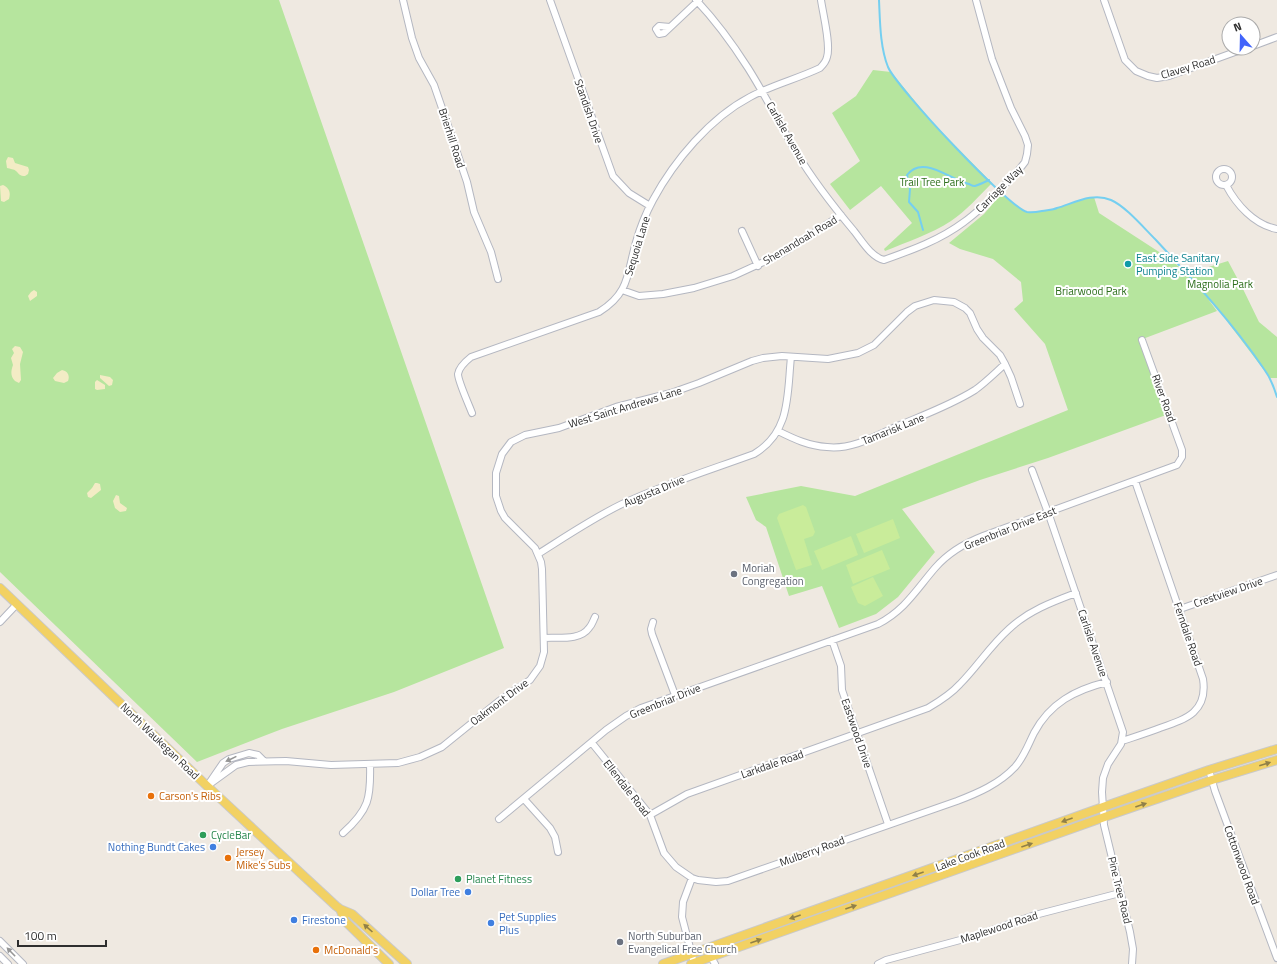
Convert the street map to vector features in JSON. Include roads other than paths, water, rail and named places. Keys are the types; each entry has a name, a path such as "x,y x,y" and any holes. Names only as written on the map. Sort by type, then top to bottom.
{"main road":[{"name":"North Waukegan Road","path":"0,588 207,786 340,909 352,914 407,964"},
{"name":"Lake Cook Road","path":"663,964 1209,770 1277,749"},
{"name":"Lake Cook Road","path":"692,963 713,960 1105,817 1212,780 1277,760"},
{"name":"North Waukegan Road","path":"340,909 345,921 389,964"}],"street":[{"name":"Brierhill Road","path":"402,0 412,38 419,58 434,85 467,182 477,223 491,252 498,278"},
{"name":"Standish Drive","path":"550,0 613,176 629,194 650,206"},
{"path":"670,27 697,0"},
{"name":"Carlisle Avenue","path":"697,0 721,28 762,91 797,153 828,199 875,256 884,260"},
{"name":"Sequoia Lane","path":"472,413 458,373 471,357 599,312 615,300 626,283 641,226 650,206 680,158 716,120 739,103 762,91 820,68 828,57 821,0"},
{"name":"Carriage Way","path":"884,260 922,247 965,222 1008,181 1025,162 1028,154 1028,145 1025,136 1010,108 992,59 976,0"},
{"name":"Clavey Road","path":"1104,0 1125,60 1136,71 1158,78 1169,76 1224,56"},
{"path":"1261,43 1277,37"},
{"path":"1226,185 1232,197 1254,219 1268,227 1277,229"},
{"name":"Shenandoah Road","path":"622,290 640,296 663,294 713,282 758,266 781,254 841,215"},
{"path":"742,231 758,266"},
{"name":"West Saint Andrews Lane","path":"499,460 512,442 525,435 559,428 616,408 699,384 758,359 773,356 828,359 858,353 874,345 915,306 934,300 954,302 965,308 970,313 983,338 1000,355 1005,364 1011,376 1020,404"},
{"name":"River Road","path":"1142,340 1178,437 1182,450 1182,457"},
{"path":"778,431 787,407 791,357"},
{"name":"Tamarisk Lane","path":"778,431 796,440 811,445 835,448 856,444 956,401 976,389 1005,364"},
{"name":"Augusta Drive","path":"538,554 621,504 665,485 754,454 769,444 778,431"},
{"name":"Greenbriar Drive East","path":"858,631 878,624 894,615 913,596 935,567 949,554 966,543 1177,465 1182,457"},
{"name":"Oakmont Drive","path":"207,786 223,763 229,759 249,753 258,755 264,761 331,765 406,762 442,747 499,701 530,680 540,666 543,658 544,638 542,569 535,548 505,518 501,511 496,496 495,485 499,460"},
{"name":"Carlisle Avenue","path":"1032,470 1121,722 1123,732 1122,741"},
{"name":"Ferndale Road","path":"1122,741 1186,718 1193,714 1203,699 1205,689 1180,610 1135,481"},
{"name":"Crestview Drive","path":"1180,610 1277,575"},
{"name":"Larkdale Road","path":"650,815 687,794 898,720 928,708 950,694 1010,627 1042,606 1076,593"},
{"path":"0,622 17,604"},
{"path":"544,638 569,637 585,633 590,628 595,617"},
{"path":"653,622 651,625 652,634 675,696"},
{"name":"Greenbriar Drive","path":"499,819 606,730 626,716 641,708 858,631"},
{"name":"Eastwood Drive","path":"832,640 840,661 842,690 888,824"},
{"name":"Mulberry Road","path":"692,878 711,882 728,881 971,795 1002,778 1015,767 1038,728 1051,710 1062,700 1088,687 1107,682"},
{"path":"1105,817 1102,792 1103,778 1108,764 1122,741"},
{"name":"Ellendale Road","path":"592,743 650,815 664,853 676,867 692,878"},
{"path":"343,833 358,818 364,810 368,800 370,764"},
{"name":"Cottonwood Road","path":"1209,770 1277,958"},
{"path":"524,799 550,828 555,837 558,852"},
{"name":"Pine Tree Road","path":"1105,817 1104,825 1130,932 1132,964"},
{"path":"692,878 683,902 682,917 692,963"},
{"name":"Maplewood Road","path":"878,964 886,960 975,936 1035,915 1120,893"},
{"path":"0,941 23,964"},
{"path":"0,956 8,964"}],"waterway":[{"path":"879,0 882,43 888,67 911,98 931,121 977,169 1016,205 1027,212 1052,210 1084,199 1097,197 1111,200 1122,207 1134,217 1198,286 1239,335 1266,372 1272,382 1277,397"},
{"path":"923,230 918,212 909,202 910,189 907,175 913,169 921,167 937,170 974,186 989,180"}],"place":[{"name":"East Side Sanitary Pumping Station","path":"1128,264"},
{"name":"Moriah Congregation","path":"734,574"},
{"name":"Carson's Ribs","path":"151,796"},
{"name":"CycleBar","path":"203,835"},
{"name":"Nothing Bundt Cakes","path":"213,847"},
{"name":"Jersey Mike's Subs","path":"228,858"},
{"name":"Planet Fitness","path":"458,879"},
{"name":"Dollar Tree","path":"468,892"},
{"name":"Firestone","path":"294,920"},
{"name":"Pet Supplies Plus","path":"491,923"},
{"name":"North Suburban Evangelical Free Church","path":"620,942"},
{"name":"McDonald's","path":"316,950"}],"park label":[{"name":"Trail Tree Park","path":"932,182"},
{"name":"Magnolia Park","path":"1220,284"},
{"name":"Briarwood Park","path":"1091,291"}]}
